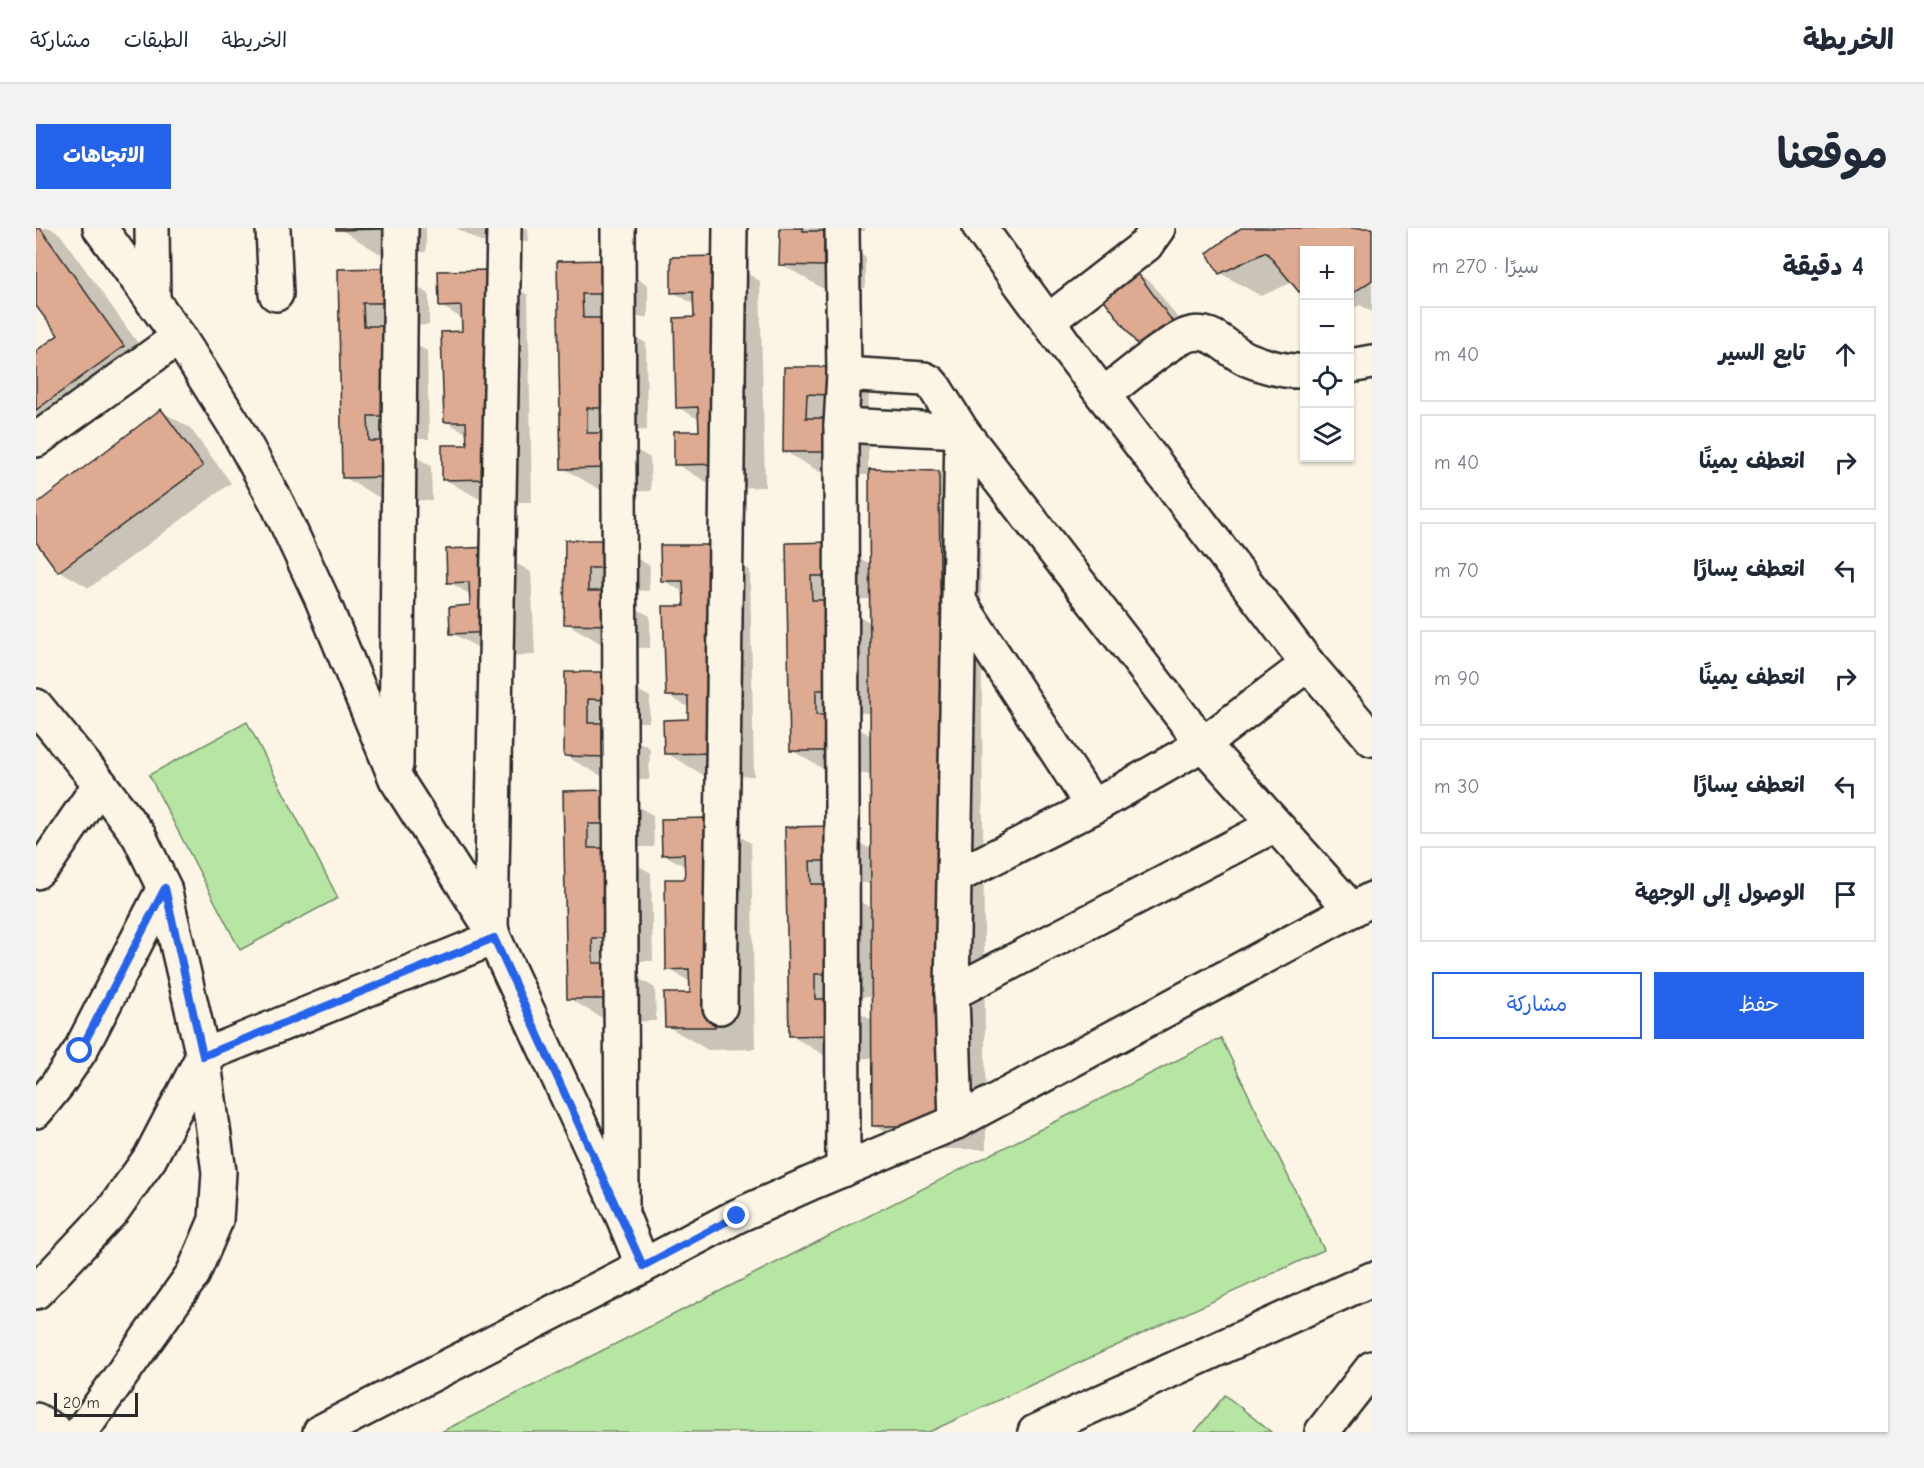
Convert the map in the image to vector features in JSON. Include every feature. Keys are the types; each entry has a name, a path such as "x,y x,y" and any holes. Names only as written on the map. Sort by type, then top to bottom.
{"street":[{"path":"100,228 179,337 235,426 278,505 321,597 396,779 492,933 643,1266"},
{"path":"152,228 153,302"},
{"path":"273,228 276,294"},
{"path":"396,779 401,228"},
{"path":"492,933 504,228"},
{"path":"618,228 622,1218"},
{"path":"720,1007 730,228"},
{"path":"842,228 844,374 842,425 843,1170"},
{"path":"980,228 1103,395 1308,664 1372,739"},
{"path":"1048,321 1146,244 1158,228"},
{"path":"1103,395 1169,345 1187,335 1204,334 1222,341 1245,358 1290,372 1300,371"},
{"path":"36,440 179,337"},
{"path":"1354,365 1372,362"},
{"path":"320,1432 737,1216 956,1122 1362,905 1275,825 1203,744 962,431 930,382 924,379 844,374"},
{"path":"842,425 962,431"},
{"path":"956,1122 952,993 962,431"},
{"path":"959,600 1093,807"},
{"path":"955,877 1093,807 1203,744 1308,664"},
{"path":"36,706 100,783 139,836 165,888 203,1056 219,1172 216,1220 193,1274 81,1432"},
{"path":"36,872 47,862 100,783"},
{"path":"952,993 1275,825"},
{"path":"36,1110 80,1051 165,888"},
{"path":"36,1292 113,1210 150,1158 203,1056 492,933"},
{"path":"1035,1432 1087,1420 1372,1279"},
{"path":"1322,1432 1372,1368"},
{"path":"36,1420 56,1432"}],"green space":[{"path":"247,722 338,898 240,950 149,775"},
{"path":"1221,1038 1324,1250 929,1432 441,1432"},
{"path":"1225,1395 1271,1432 1195,1432"}],"building":[{"path":"36,228 40,228 124,346 36,410 36,351 58,335 36,306"},
{"path":"336,228 385,228 385,229 336,230"},
{"path":"780,228 824,231 824,266 779,265"},
{"path":"1241,228 1372,228 1372,280 1354,292 1354,246 1300,246 1299,292 1266,252 1219,274 1207,253"},
{"path":"720,256 724,464 674,465 674,431 699,431 698,407 676,408 674,318 694,317 693,292 671,293 671,257"},
{"path":"607,260 607,294 582,294 583,318 605,318 607,408 587,408 587,433 609,433 610,468 561,469 557,261"},
{"path":"388,268 389,303 363,303 364,326 386,326 388,416 368,416 369,441 391,441 391,477 342,478 338,269"},
{"path":"487,270 492,479 442,480 442,445 467,445 466,422 444,422 441,332 462,331 461,306 439,307 438,271"},
{"path":"1137,272 1175,325 1140,348 1102,297"},
{"path":"784,367 828,367 828,395 807,394 806,418 828,418 827,452 783,452"},
{"path":"161,409 203,466 58,572 36,542 36,504"},
{"path":"869,469 939,471 945,1126 872,1126"},
{"path":"565,540 609,540 609,568 588,568 588,591 609,591 609,625 564,624"},
{"path":"836,542 836,576 811,576 812,600 834,600 836,690 816,690 816,715 838,715 839,751 790,751 786,543"},
{"path":"660,545 709,545 714,753 664,754 663,720 688,719 688,696 666,696 663,606 684,606 683,581 661,581"},
{"path":"491,547 494,632 450,634 449,607 470,605 469,582 447,583 446,549"},
{"path":"565,672 609,672 609,700 588,699 588,723 609,723 609,757 564,756"},
{"path":"612,790 613,824 588,824 588,848 611,848 612,938 592,938 593,963 615,963 616,999 567,999 563,791"},
{"path":"710,818 715,1027 665,1027 664,993 690,993 689,969 666,970 665,879 685,879 684,854 662,855 661,819"},
{"path":"834,826 835,861 810,861 811,884 833,884 835,974 815,974 815,999 837,999 838,1035 789,1036 785,827"}],"route":[{"path":"80,1051 165,888 203,1056 494,938 643,1266 737,1216"}]}
